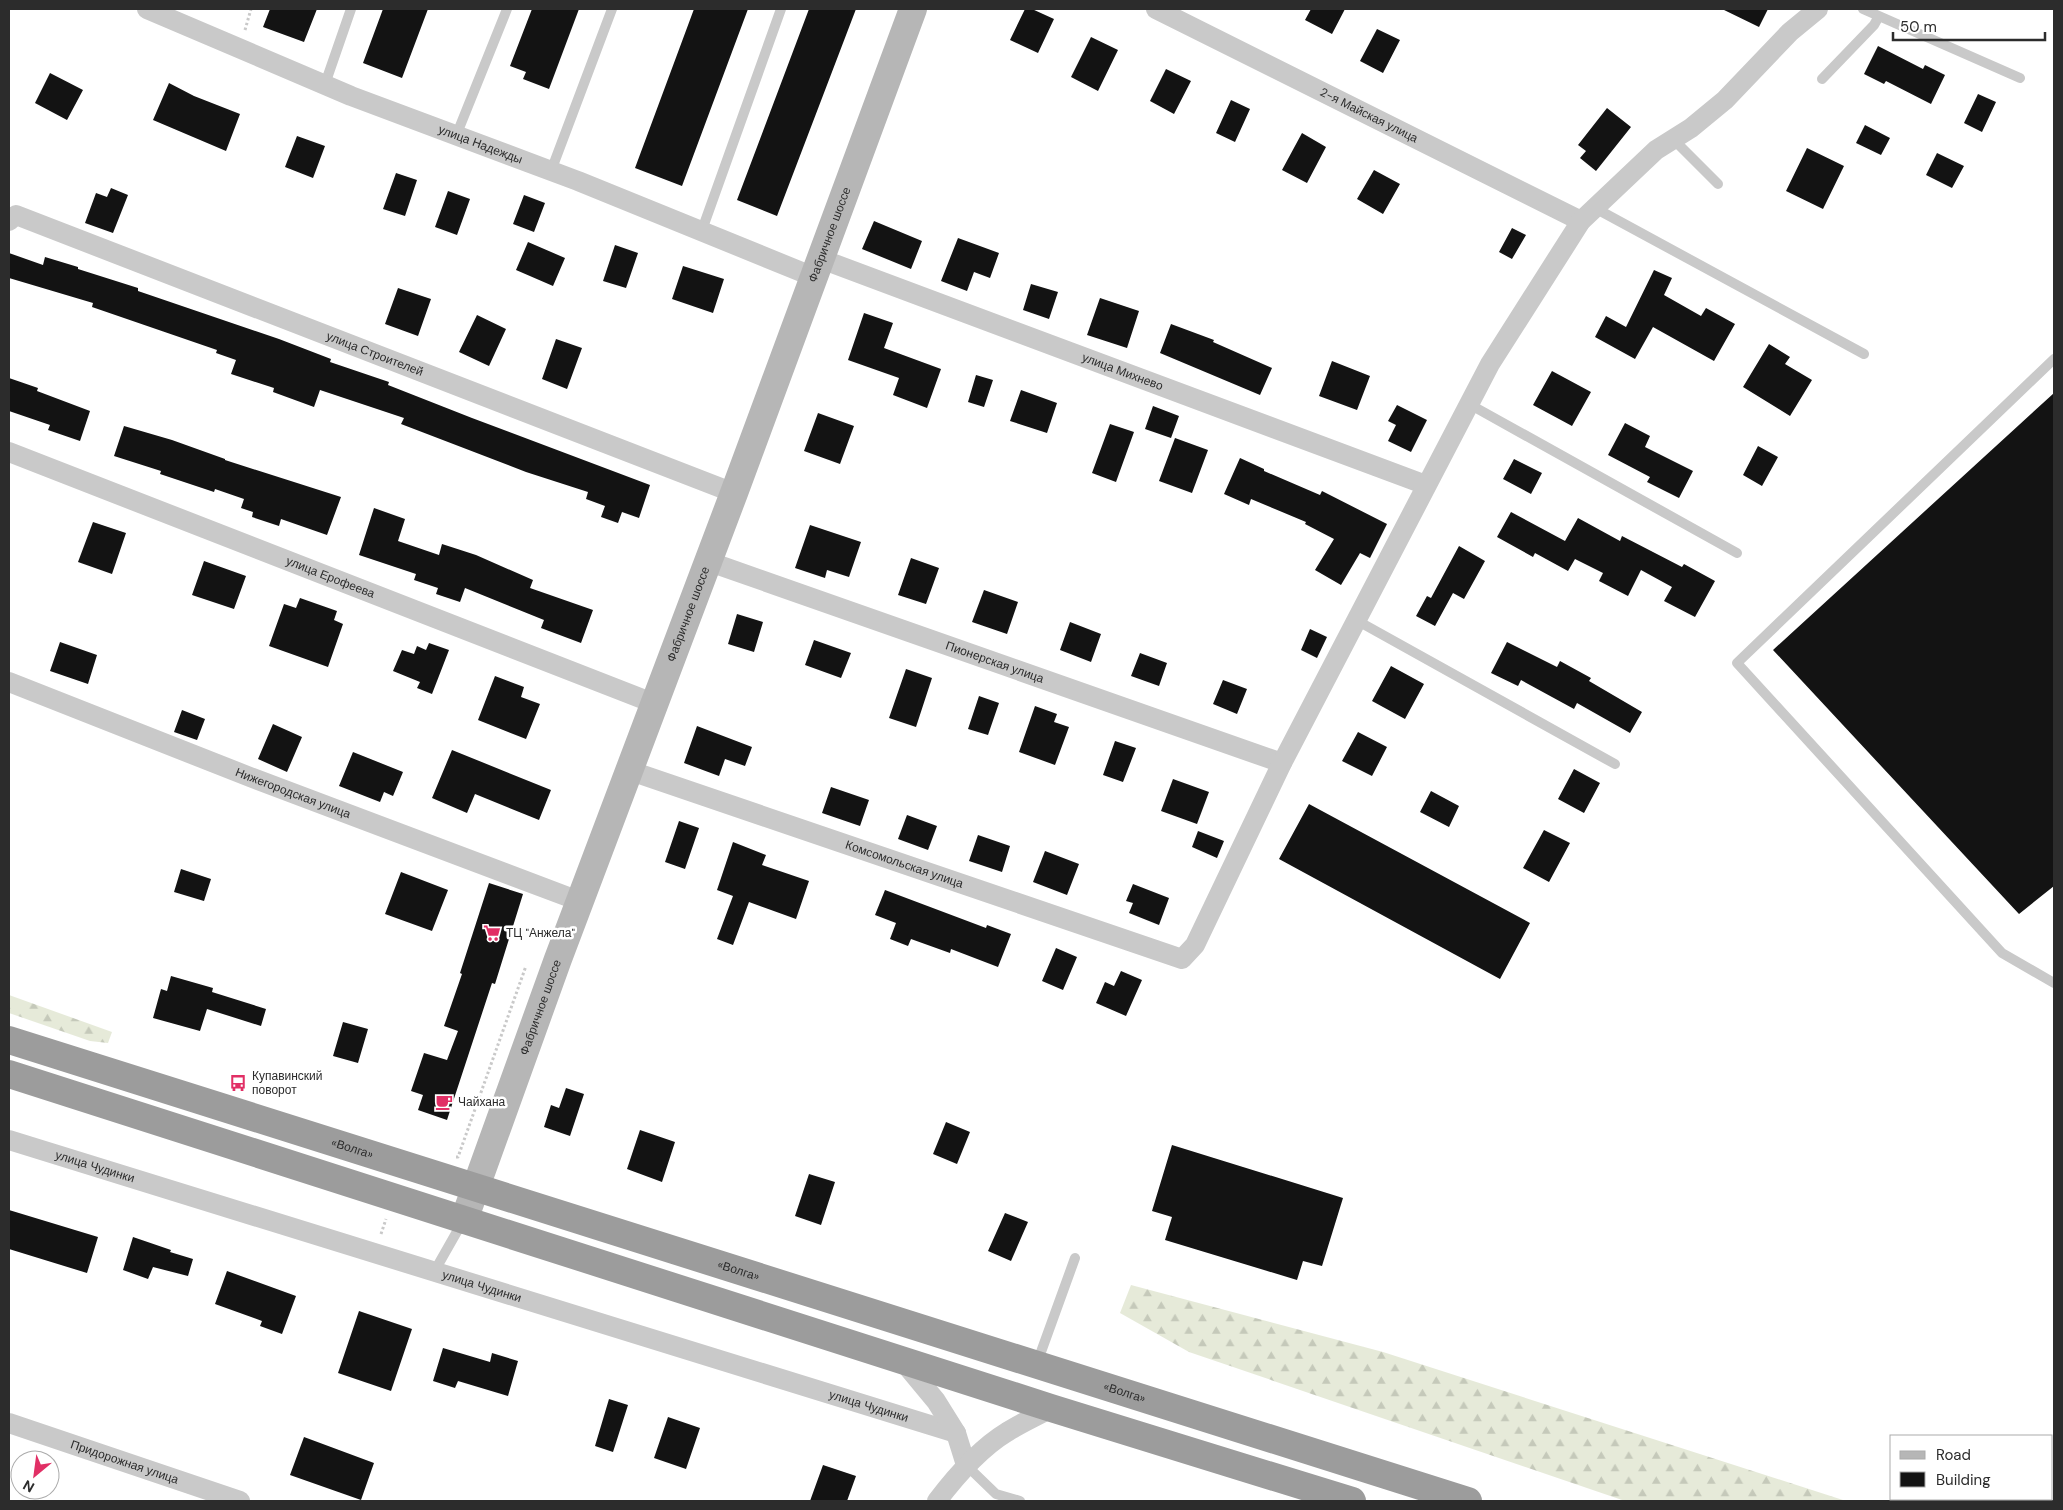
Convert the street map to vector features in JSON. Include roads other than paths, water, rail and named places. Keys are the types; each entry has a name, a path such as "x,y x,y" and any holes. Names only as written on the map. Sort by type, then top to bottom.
{"highway":[{"name":"«Волга»","path":"9,1040 1468,1501"},
{"path":"9,1074 1052,1408 1352,1501"}],"main road":[{"name":"Фабричное шоссе","path":"464,1220 579,901 734,493 913,9"}],"street":[{"name":"улица Надежды","path":"146,9 325,84 456,136 702,230 818,268"},
{"name":"2-я Майская улица","path":"1156,9 1587,214"},
{"path":"1282,763 1490,364 1587,214 1656,150 1673,140 1725,100 1790,32 1818,9"},
{"name":"улица Строителей","path":"12,218 734,493"},
{"name":"улица Михнево","path":"818,268 1426,486"},
{"name":"улица Ерофеева","path":"9,452 653,703"},
{"name":"Пионерская улица","path":"707,561 1282,763"},
{"name":"Нижегородская улица","path":"9,682 579,901"},
{"name":"Комсомольская улица","path":"628,770 1182,959 1195,945 1282,763"},
{"name":"улица Чудинки","path":"9,1140 956,1433"},
{"path":"901,1359 936,1401 956,1433 966,1465"},
{"path":"938,1501 966,1465 1005,1433 1052,1408"},
{"name":"Придорожная улица","path":"9,1423 240,1501"}],"lane":[{"path":"325,84 352,9"},
{"path":"456,136 507,9"},
{"path":"551,171 612,9"},
{"path":"702,230 781,9"},
{"path":"1863,9 2020,78"},
{"path":"1822,79 1874,25 1879,16"},
{"path":"1673,140 1718,184"},
{"path":"1587,214 1864,354"},
{"path":"2054,359 1737,663 2002,953 2054,983"},
{"path":"1469,404 1737,553"},
{"path":"1356,620 1615,764"},
{"path":"434,1272 464,1220"},
{"path":"1036,1364 1075,1258"},
{"path":"966,1465 996,1494 1020,1501"}],"place":[{"name":"ТЦ \"Анжела\"","path":"492,933"},
{"name":"Купавинский поворот","path":"238,1083"},
{"name":"Чайхана","path":"444,1102"}]}
